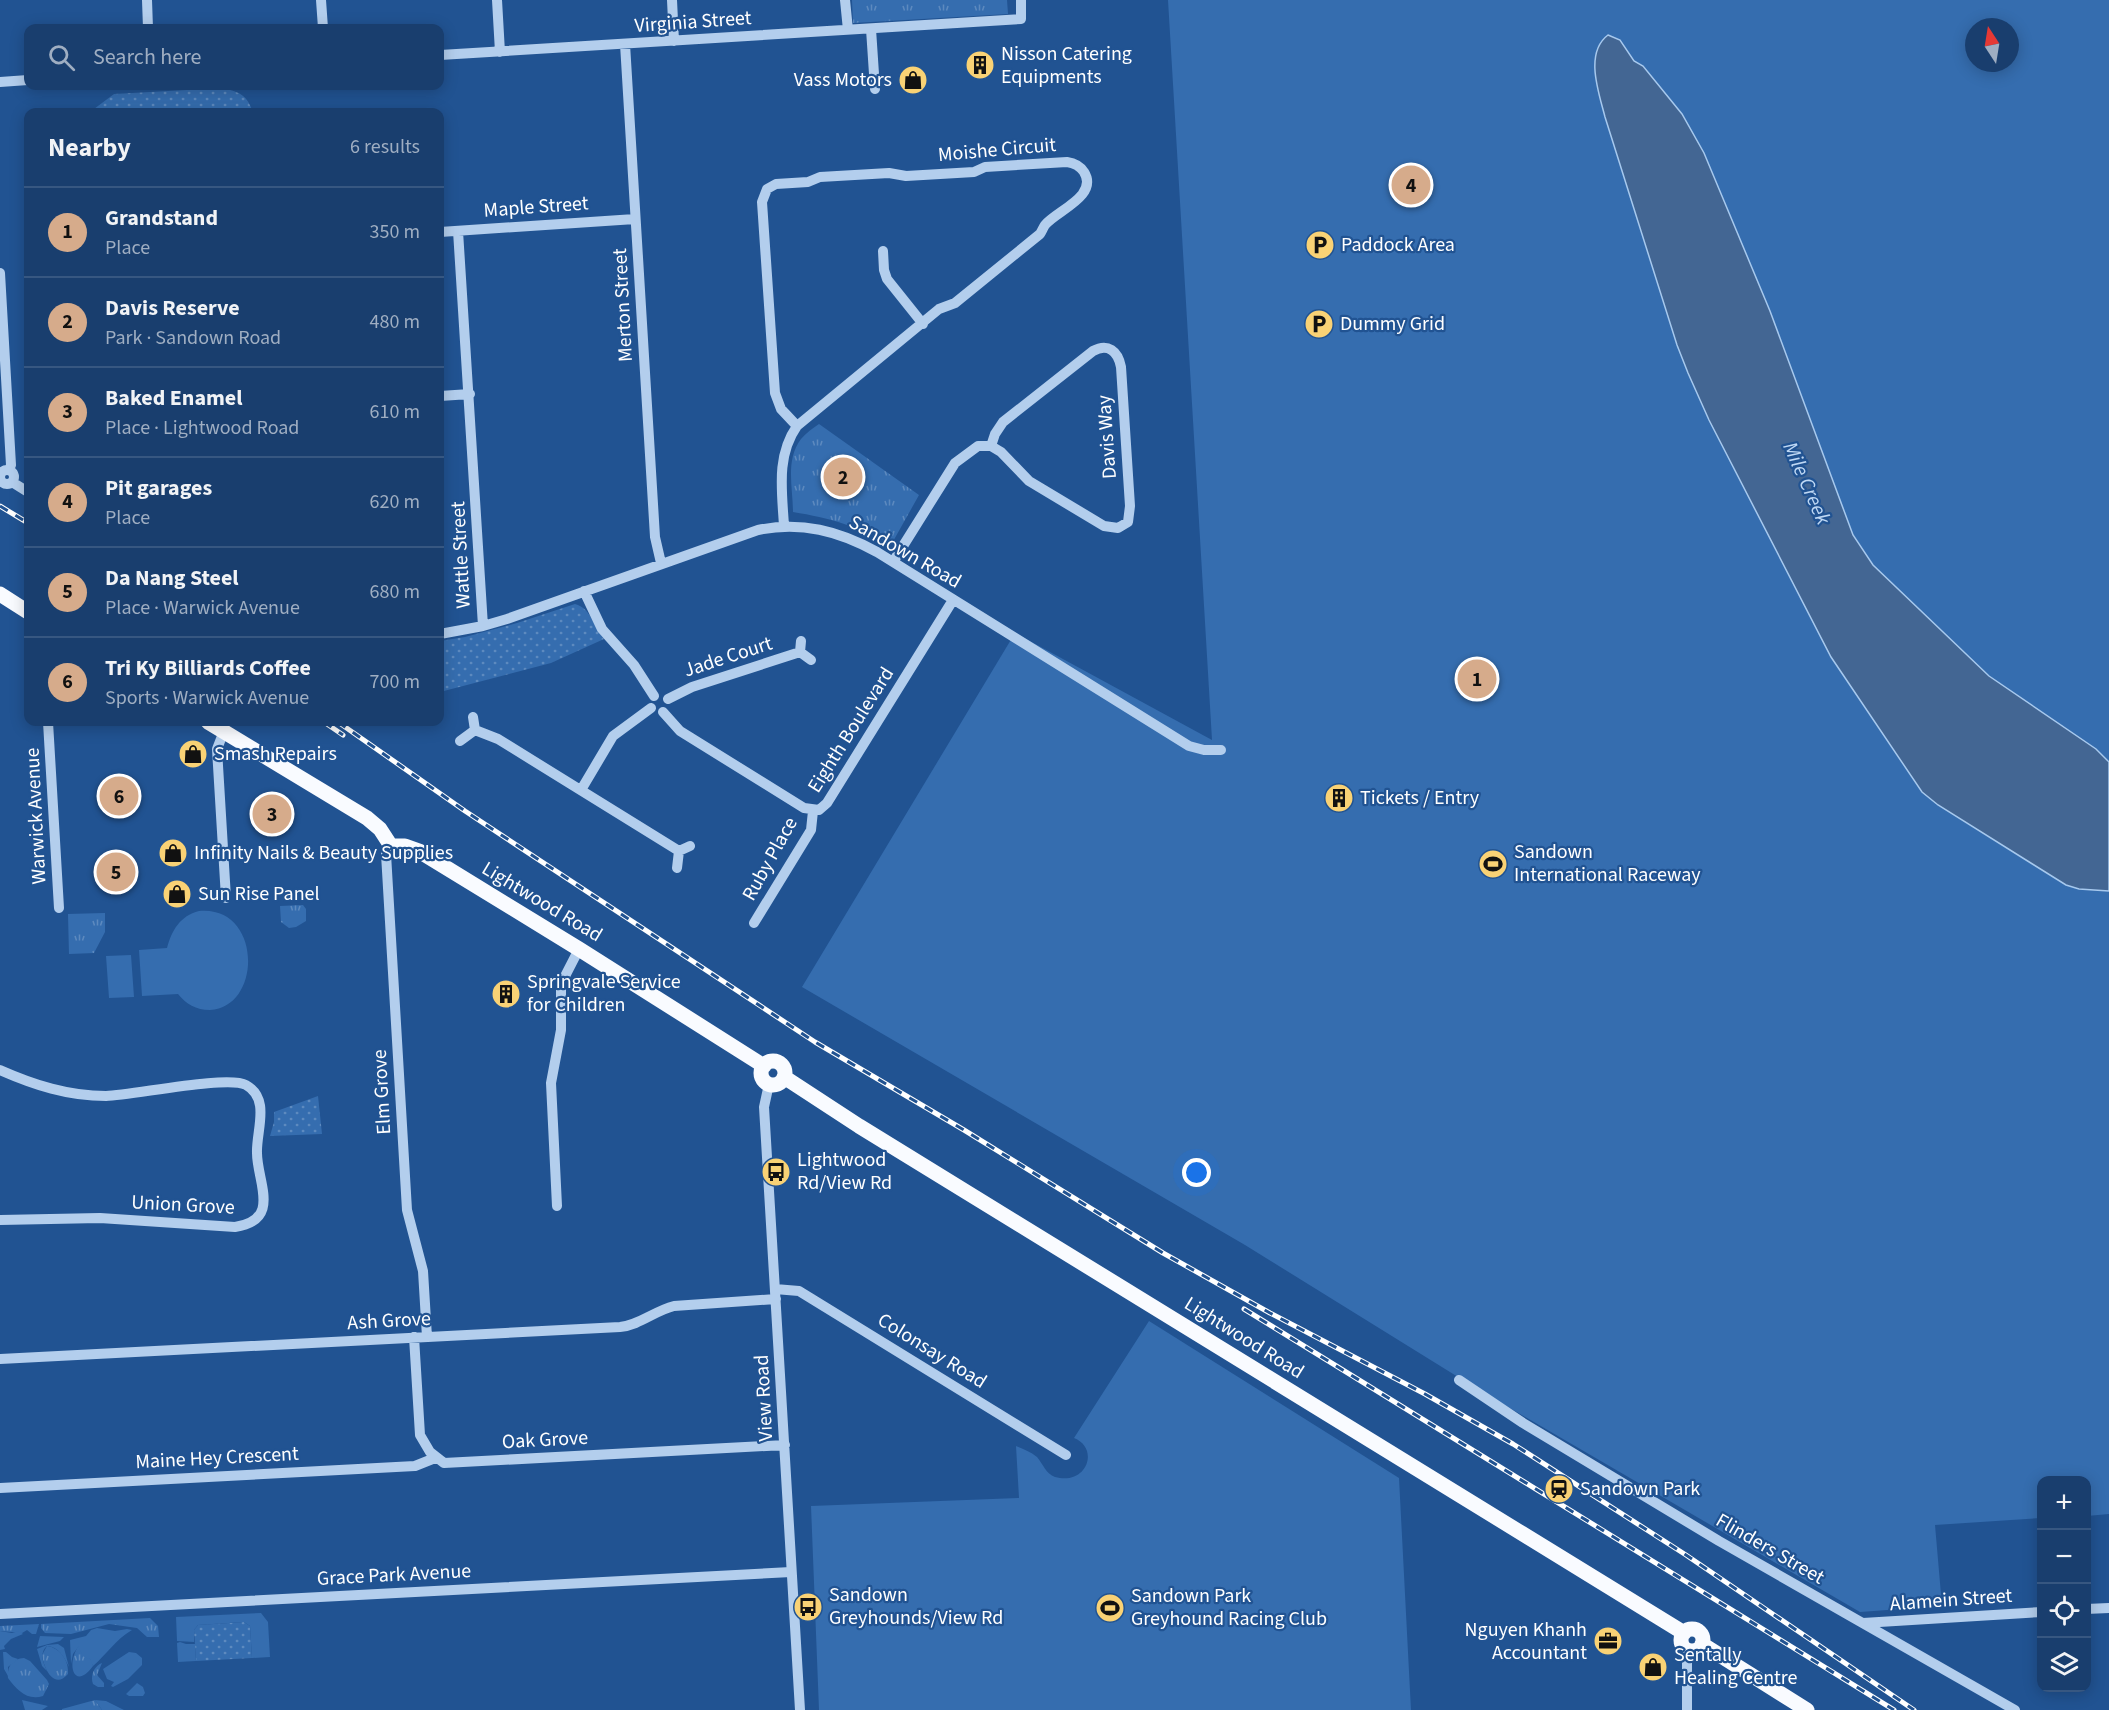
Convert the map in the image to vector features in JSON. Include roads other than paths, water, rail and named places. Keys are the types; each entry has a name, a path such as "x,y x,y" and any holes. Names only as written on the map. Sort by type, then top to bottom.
{"main road":[{"path":"0,594 24,609"},
{"path":"215,726 366,818 380,829 388,843"},
{"name":"Lightwood Road","path":"388,843 419,851 764,1066"},
{"path":"770,1062 778,1063 783,1069 784,1077 778,1083 769,1084 761,1076 764,1066 770,1062"},
{"name":"Lightwood Road","path":"784,1077 859,1126 1684,1633 1681,1639 1682,1646 1696,1647"},
{"path":"1696,1647 1807,1710"}],"street":[{"path":"147,0 148,24"},
{"path":"321,0 323,24"},
{"path":"497,0 500,52"},
{"path":"672,0 674,41"},
{"path":"846,0 848,30"},
{"name":"Virginia Street","path":"444,56 1021,19 1020,0"},
{"path":"871,29 875,89"},
{"name":"Merton Street","path":"625,44 655,537 661,564"},
{"path":"0,82 24,80"},
{"name":"Moishe Circuit","path":"784,526 782,461 788,440 797,426 939,309 952,305 1040,234 1048,222 1083,194 1087,180 1078,165 1067,162 986,167 974,172 821,177 808,182 779,184 767,189 762,202 775,393 781,409 797,426"},
{"name":"Maple Street","path":"444,232 635,219"},
{"name":"Wattle Street","path":"458,231 483,626"},
{"path":"884,251 887,279 923,324"},
{"path":"0,273 11,465 6,474 24,489"},
{"name":"Davis Way","path":"1103,347 1112,349 1118,356 1121,367 1130,506 1128,522 1118,528 1104,526 1029,480 1001,452 991,446 994,434 1003,422 1093,351 1103,347"},
{"path":"444,396 470,394"},
{"path":"893,562 955,463 978,446 991,446"},
{"name":"Sandown Road","path":"444,633 483,626 746,534 784,526 814,528 841,534 893,562 1189,746 1204,750 1221,750"},
{"path":"585,591 602,629 634,664 654,696"},
{"name":"Eighth Boulevard","path":"663,712 680,731 804,808 813,811 823,808 953,600"},
{"name":"Jade Court","path":"668,699 692,687 800,646 811,660"},
{"path":"663,694 668,699 668,708 663,712 655,712 651,708 651,700 654,696 663,694"},
{"path":"581,790 613,736 651,708"},
{"path":"473,717 475,730"},
{"name":"Warwick Avenue","path":"48,726 59,908"},
{"path":"475,730 498,739 679,851"},
{"path":"460,741 475,730"},
{"path":"224,731 217,749 226,898"},
{"name":"Ruby Place","path":"754,923 811,830 813,811"},
{"name":"Elm Grove","path":"388,843 386,854 407,1210 423,1271 427,1337"},
{"path":"679,851 690,846"},
{"path":"677,868 679,851"},
{"path":"557,1206 551,1083 561,1030 561,984 579,949"},
{"name":"Union Grove","path":"0,1070 44,1088 95,1095 128,1094 229,1081 246,1085 256,1095 261,1111 257,1154 265,1196 262,1209 255,1220 235,1227 100,1218 0,1220"},
{"name":"View Road","path":"769,1084 764,1107 800,1710"},
{"name":"Colonsay Road","path":"775,1294 787,1289 799,1291 1066,1455"},
{"name":"Ash Grove","path":"0,1359 627,1326 674,1306 775,1294"},
{"path":"414,1337 419,1429 423,1444 435,1458"},
{"name":"Flinders Street","path":"1459,1380 1509,1414 1719,1541 2014,1710"},
{"name":"Oak Grove","path":"435,1458 450,1464 785,1445"},
{"name":"Maine Hey Crescent","path":"0,1488 415,1466 435,1458"},
{"name":"Grace Park Avenue","path":"0,1614 791,1572"},
{"path":"2091,1609 2109,1608"},
{"name":"Alamein Street","path":"1863,1623 2037,1612"},
{"path":"1687,1710 1688,1661 1696,1647"}],"water":[{"name":"Mile Creek","path":"1608,35 1620,40 1634,61 1643,66 1682,114 1704,153 1770,311 1853,535 1873,565 1989,676 2096,749 2109,762 2109,891 2079,889 2066,885 1938,805 1922,792 1831,657 1709,420 1677,345 1597,85 1595,63 1597,52"}],"railway":[{"path":"0,506 24,521"},
{"path":"330,726 343,735"},
{"path":"344,726 465,811 815,1042 964,1130 1163,1253 1513,1444 1686,1555 1914,1710"},
{"path":"1244,1309 1894,1710"}],"place":[{"name":"Nisson Catering Equipments","path":"980,65"},
{"name":"Vass Motors","path":"913,80"},
{"name":"Pit garages","path":"1411,185"},
{"name":"Paddock Area","path":"1320,245"},
{"name":"Dummy Grid","path":"1319,324"},
{"name":"Davis Reserve","path":"843,477"},
{"name":"Grandstand","path":"1477,679"},
{"name":"Smash Repairs","path":"193,754"},
{"name":"Tri Ky Billiards Coffee","path":"119,796"},
{"name":"Tickets / Entry","path":"1339,798"},
{"name":"Baked Enamel","path":"272,814"},
{"name":"Infinity Nails & Beauty Supplies","path":"173,853"},
{"name":"Sandown International Raceway","path":"1493,864"},
{"name":"Da Nang Steel","path":"116,872"},
{"name":"Sun Rise Panel","path":"177,894"},
{"name":"Springvale Service for Children","path":"506,994"},
{"name":"Lightwood Rd/View Rd","path":"776,1172"},
{"name":"Sandown Park","path":"1559,1489"},
{"name":"Sandown Greyhounds/View Rd","path":"808,1607"},
{"name":"Sandown Park Greyhound Racing Club","path":"1110,1608"},
{"name":"Nguyen Khanh Accountant","path":"1608,1641"},
{"name":"Sentally Healing Centre","path":"1653,1667"}]}
